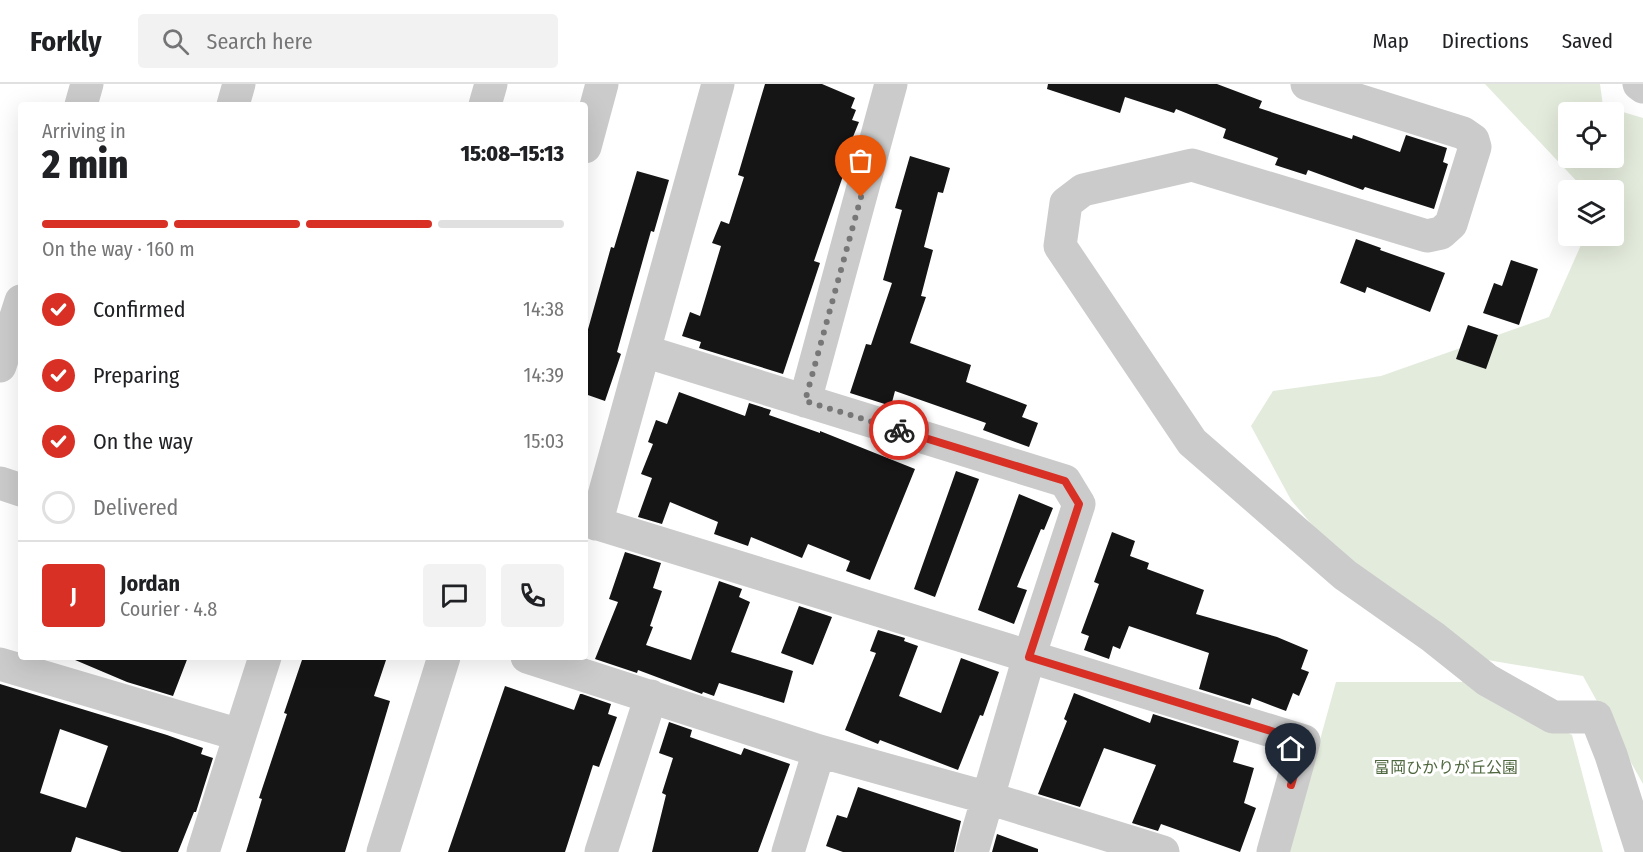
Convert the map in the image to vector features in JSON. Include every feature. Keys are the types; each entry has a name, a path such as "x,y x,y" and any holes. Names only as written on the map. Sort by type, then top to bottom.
{"street":[{"path":"82,102 87,84"},
{"path":"234,102 239,84"},
{"path":"485,102 490,84"},
{"path":"588,136 602,84"},
{"path":"718,84 644,351 591,522 1304,741 1273,852"},
{"path":"805,401 891,84"},
{"path":"1306,84 1463,133 1473,140 1475,147 1450,224 1441,233 1427,236 1192,165 1083,190 1066,203 1060,246 1192,442 1345,575 1433,637 1487,680 1553,717 1596,717 1611,755 1642,852"},
{"path":"1638,84 1643,87"},
{"path":"0,366 14,301"},
{"path":"644,351 1065,481 1079,504 1029,657 972,852"},
{"path":"0,483 18,489"},
{"path":"203,852 265,660"},
{"path":"383,852 443,660"},
{"path":"537,660 819,751 988,798 1123,846 1163,852"},
{"path":"0,664 240,735"},
{"path":"601,852 651,696"},
{"path":"788,852 819,751"}],"green space":[{"path":"1485,84 1600,84 1602,102 1558,102 1558,161"},
{"path":"1624,112 1643,118 1643,784 1583,676 1440,652 1347,566 1291,500 1251,426 1273,391 1381,376 1549,317 1581,246 1624,246 1624,180 1576,180 1564,168 1624,168"},
{"name":"富岡ひかりが丘公園","path":"1336,682 1470,682 1572,735 1603,852 1289,852"}],"building":[{"path":"765,84 822,84 855,98 851,108 856,110 852,120 859,122 840,169 845,170 814,261 820,263 783,374 699,348 701,342 682,336 690,312 700,316 721,246 712,243 721,221 729,224 744,177 738,175"},
{"path":"1048,84 1217,84 1262,101 1259,108 1352,139 1353,135 1400,152 1406,135 1447,148 1443,162 1448,164 1434,209 1365,187 1363,190 1308,170 1306,175 1275,165 1278,158 1223,138 1226,129 1176,109 1174,113 1125,97 1120,113 1047,89"},
{"path":"910,156 950,168 943,193 938,192 924,247 933,250 921,296 926,297 910,343 971,365 966,382 1027,405 1022,417 1038,423 1029,447 983,430 986,423 895,391 891,406 850,393 866,344 871,345 892,283 883,280 902,210 895,208"},
{"path":"637,171 669,180 654,232 651,231 617,352 621,354 605,401 588,395 588,329 611,247 614,248"},
{"path":"1356,239 1445,273 1430,312 1367,287 1365,293 1340,283"},
{"path":"1511,260 1538,269 1519,325 1483,313 1494,283 1502,286"},
{"path":"1468,325 1498,335 1486,369 1456,359"},
{"path":"679,392 745,416 749,403 771,410 769,415 820,433 820,431 915,469 870,580 846,571 850,561 808,544 802,558 751,537 748,546 714,534 718,522 670,502 662,524 638,517 652,478 641,474 653,444 648,442 656,420 667,424"},
{"path":"956,471 979,479 935,597 914,589"},
{"path":"1019,494 1053,508 1044,530 1041,529 1017,587 1027,590 1014,624 978,610"},
{"path":"1112,532 1135,541 1130,556 1149,563 1147,569 1204,590 1196,614 1277,637 1308,650 1301,669 1309,672 1299,696 1293,693 1286,711 1252,698 1250,705 1199,689 1209,653 1129,626 1120,649 1113,646 1109,659 1084,650 1089,636 1081,633 1099,584 1094,582"},
{"path":"625,552 661,563 653,588 662,591 646,645 691,660 719,581 742,589 739,597 750,602 731,652 793,671 784,703 719,683 714,696 703,692 702,694 638,670 637,673 595,659 618,602 609,599"},
{"path":"799,606 832,617 813,665 781,653"},
{"path":"878,630 905,638 904,641 918,646 899,696 941,713 961,658 999,672 983,716 980,715 958,770 880,740 878,744 845,730 876,653 870,651"},
{"path":"75,660 187,660 173,696 127,682"},
{"path":"302,660 386,660 374,696 390,701 345,852 246,852 262,799 259,798 287,714 284,713"},
{"path":"0,684 167,735 203,748 201,754 213,758 196,812 194,812 178,852 122,852 76,837 71,852 0,852","holes":["60,729 108,746 86,808 40,793"]},
{"path":"505,686 574,710 582,694 611,704 608,714 617,717 599,767 593,765 565,852 448,852"},
{"path":"1074,693 1150,723 1153,714 1239,741 1233,762 1254,768 1244,803 1256,808 1240,852 1161,824 1158,831 1132,823 1156,765 1104,748 1080,807 1038,794 1067,721 1064,719"},
{"path":"669,722 692,730 690,737 741,755 744,748 790,764 758,852 652,852 666,795 662,793 673,758 659,753"},
{"path":"858,787 961,821 954,852 843,852 826,846 837,815 847,818"},
{"path":"997,834 1038,849 1038,852 992,852"}],"way so far":[{"path":"861,197 805,401 899,430"}],"route":[{"path":"899,430 1065,481 1079,504 1029,657 1304,741 1291,785"}]}
